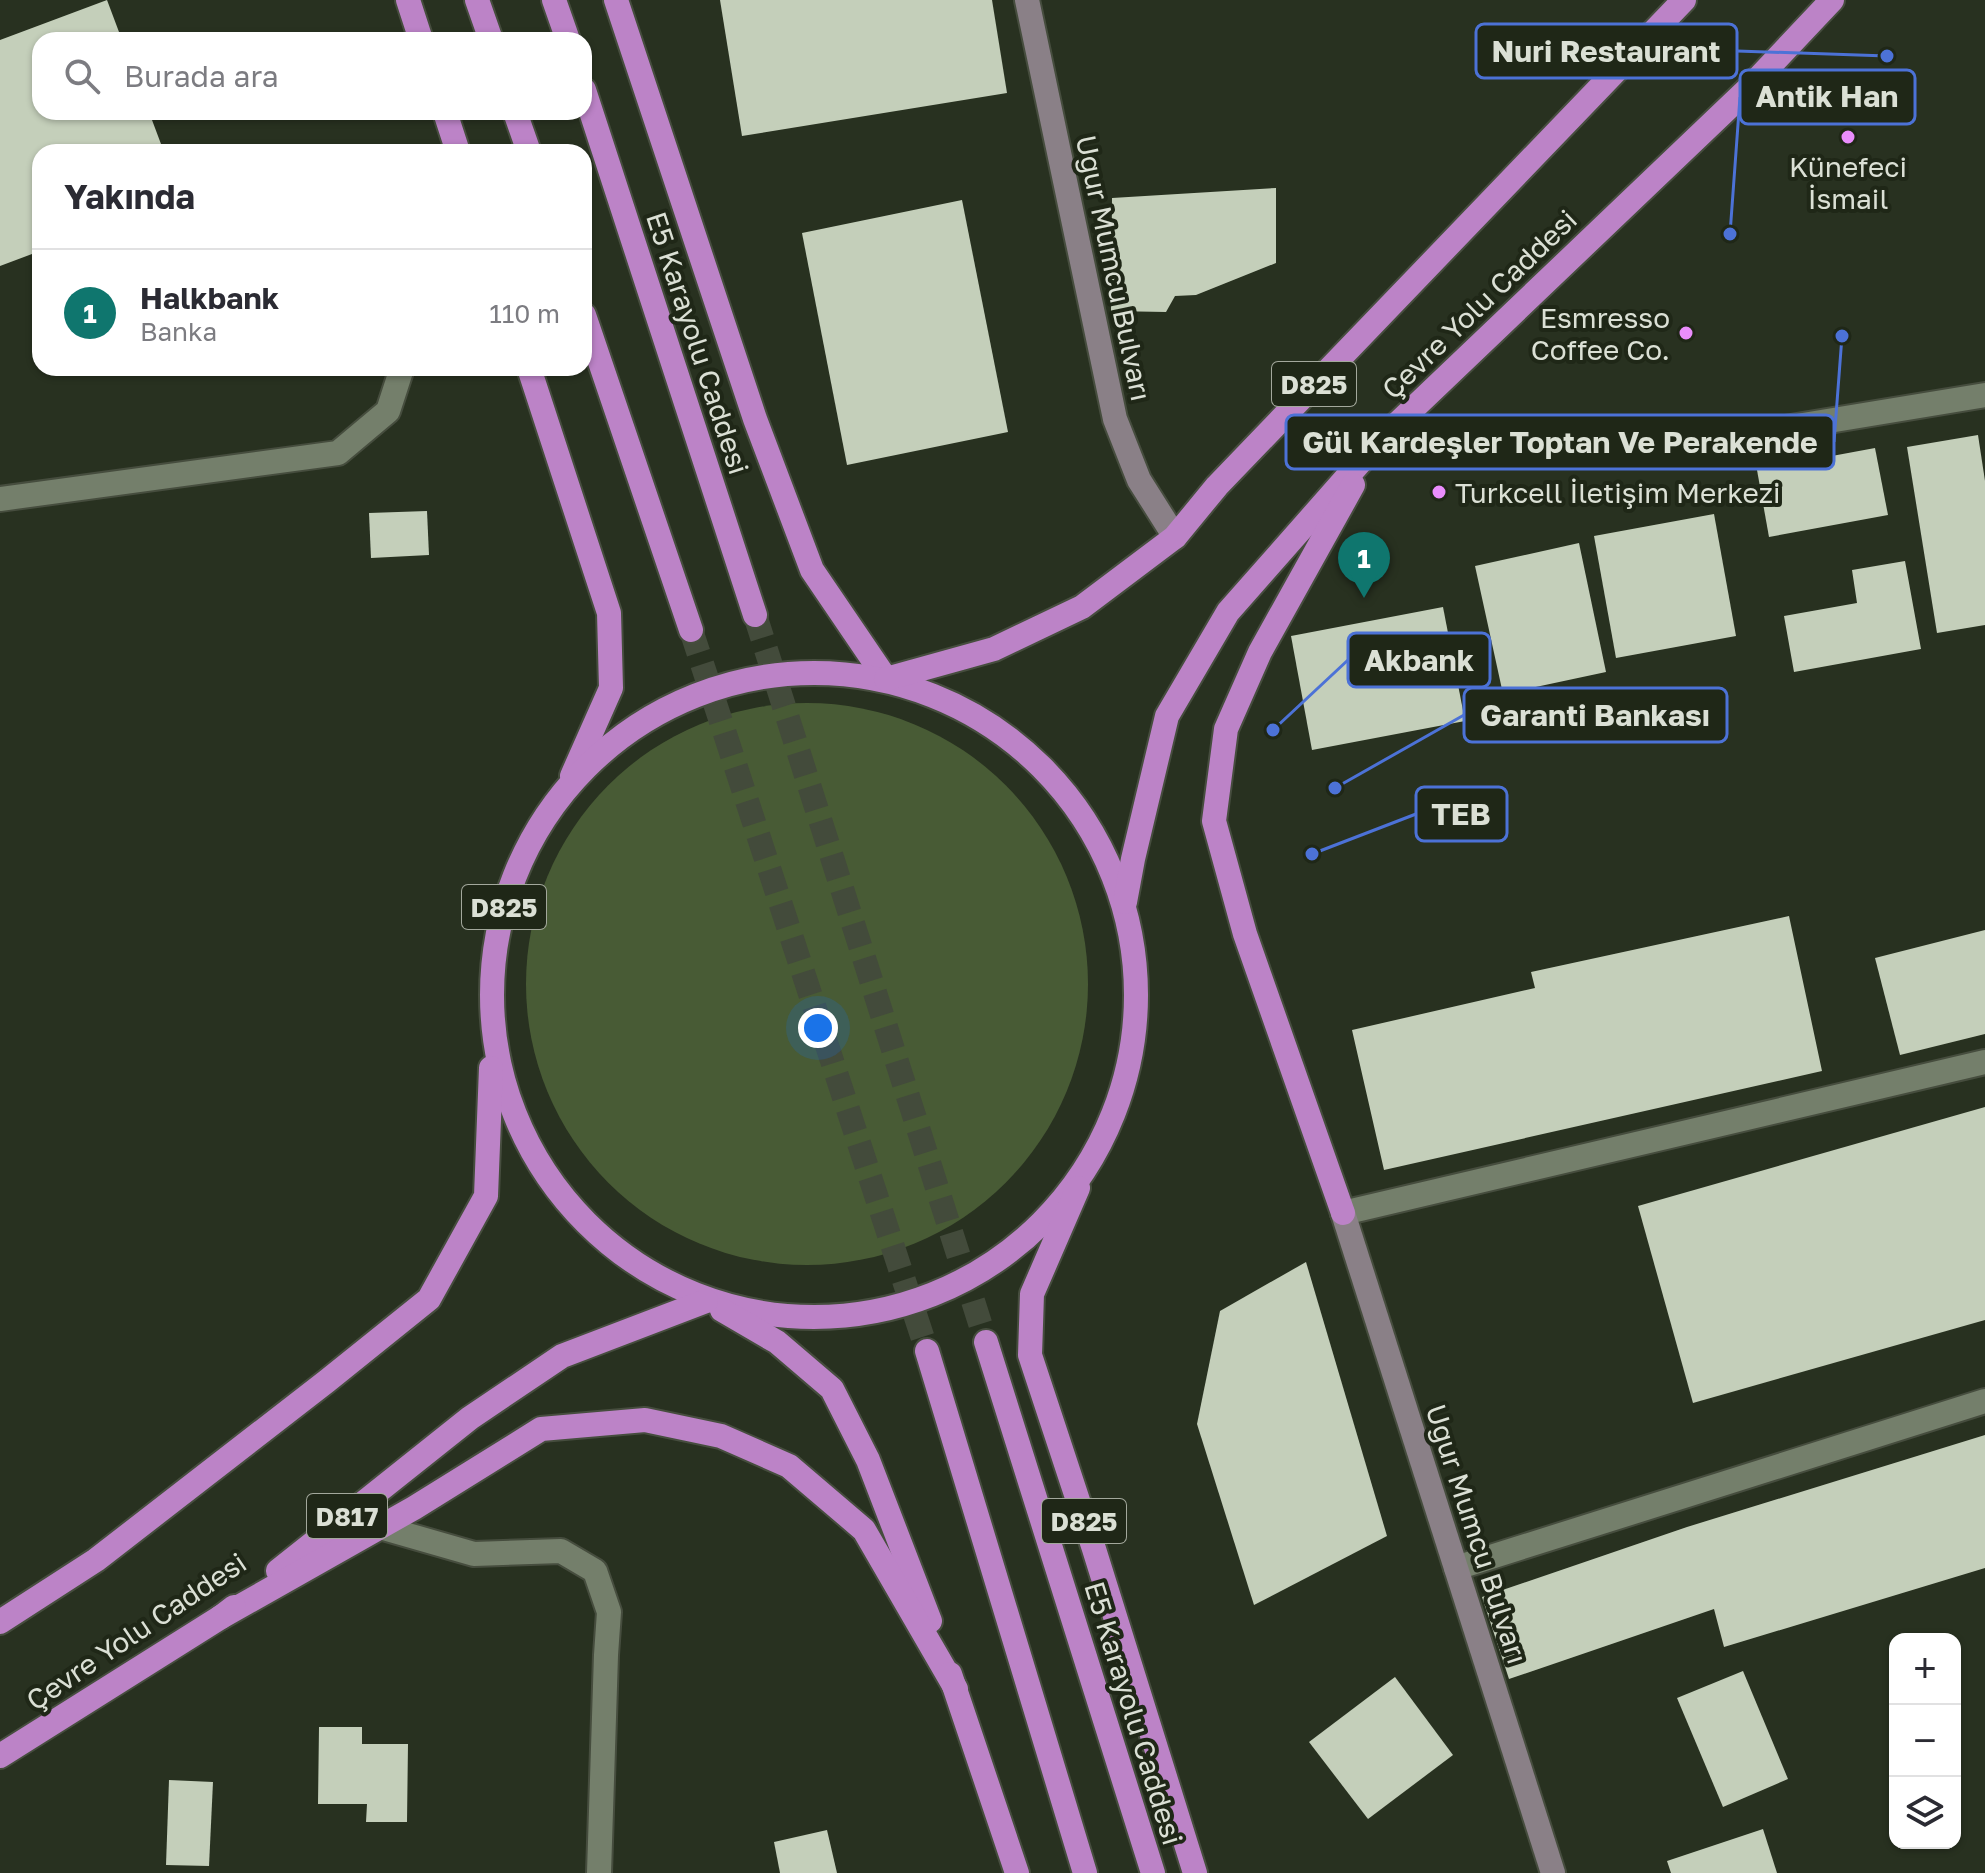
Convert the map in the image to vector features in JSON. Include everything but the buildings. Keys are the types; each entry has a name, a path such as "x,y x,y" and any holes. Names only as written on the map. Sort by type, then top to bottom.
{"highway":[{"path":"408,0 418,32"},
{"path":"477,0 488,32"},
{"path":"554,0 565,32"},
{"path":"616,0 755,419 812,570 886,679 953,702 1014,739 1078,806 1125,902"},
{"name":"Çevre Yolu Caddesi","path":"886,679 994,649 1082,607 1175,537 1217,486 1684,0"},
{"name":"Çevre Yolu Caddesi","path":"1125,902 1167,716 1228,612 1377,443 1750,87 1832,0"},
{"name":"E5 Karayolu Caddesi","path":"592,115 755,615"},
{"path":"448,120 455,144"},
{"path":"518,120 526,144"},
{"path":"592,339 691,630"},
{"path":"532,376 609,613 611,688 565,790"},
{"path":"1343,1213 1245,934 1214,821 1226,729 1260,652 1377,443"},
{"name":"D825","path":"886,679 814,672 743,680 659,712 609,747 565,790 529,845 504,906 492,967 493,1029 503,1086 524,1140 563,1200 616,1252 777,1342 832,1389 868,1460 956,1689 1017,1873"},
{"name":"D825","path":"1125,902 1139,1005 1124,1092 1032,1294 1030,1355 1195,1873"},
{"path":"0,1622 96,1560 429,1299 486,1196 493,1029"},
{"path":"706,1301 802,1319 896,1308 956,1286 1011,1252 1086,1172"},
{"name":"Çevre Yolu Caddesi","path":"0,1756 221,1617 470,1418 562,1356 706,1301"},
{"name":"E5 Karayolu Caddesi","path":"986,1342 1153,1873"},
{"path":"927,1351 1085,1873"},
{"path":"221,1617 380,1527 541,1429 645,1420 721,1436 789,1466 864,1530 956,1689"}],"street":[{"name":"Uğur Mumcu Bulvarı","path":"1027,0 1115,419 1139,480 1175,537"},
{"path":"0,499 338,453 388,411 399,376"},
{"path":"1671,447 1985,395"},
{"path":"1343,1213 1985,1062"},
{"name":"Uğur Mumcu Bulvarı","path":"1343,1213 1553,1873"},
{"path":"1456,1568 1985,1401"},
{"path":"380,1527 474,1554 561,1551 595,1571 609,1612 599,1873"}],"green space":[{"path":"807,703 862,708 915,724 963,750 1006,785 1041,828 1067,876 1083,929 1088,984 1083,1039 1067,1092 1041,1140 1006,1183 963,1218 915,1244 862,1260 807,1265 752,1260 699,1244 651,1218 608,1183 573,1140 547,1092 531,1039 526,984 531,929 547,876 573,828 608,785 651,750 699,724 752,708"}],"tunnel":[{"path":"755,615 986,1342"},
{"path":"691,630 927,1351"}],"place":[{"name":"Nuri Restaurant","path":"1887,56"},
{"name":"Künefeci İsmail","path":"1848,137"},
{"name":"Antik Han","path":"1730,234"},
{"name":"Esmresso Coffee Co.","path":"1686,333"},
{"name":"Gül Kardeşler Toptan Ve Perakende","path":"1842,336"},
{"name":"Turkcell İletişim Merkezi","path":"1439,492"},
{"name":"Halkbank","path":"1364,598"},
{"name":"Akbank","path":"1273,730"},
{"name":"Garanti Bankası","path":"1335,788"},
{"name":"TEB","path":"1312,854"}]}
